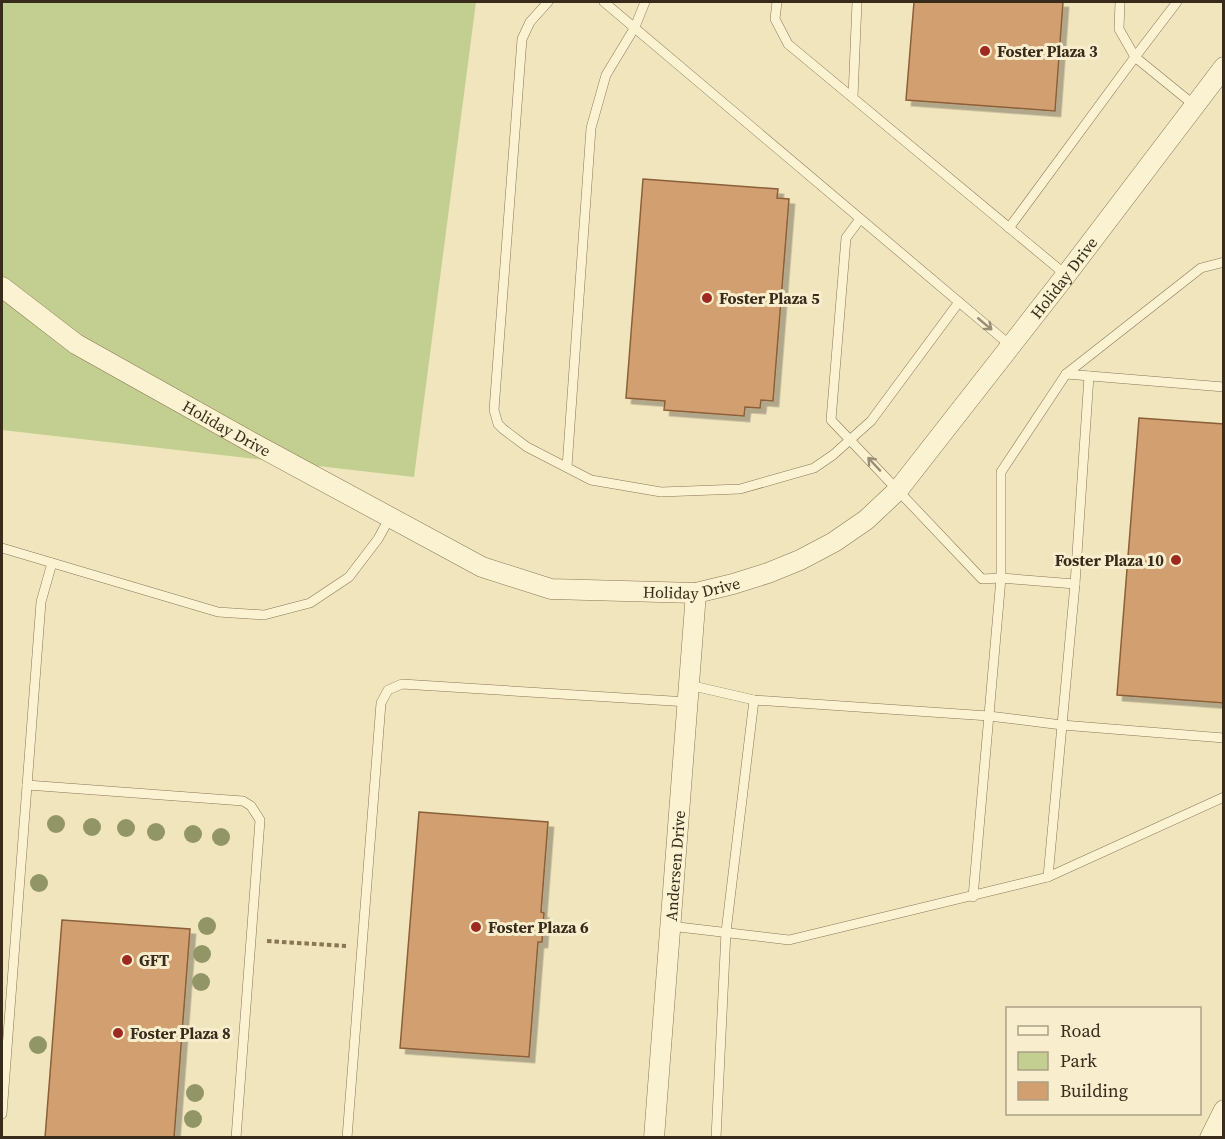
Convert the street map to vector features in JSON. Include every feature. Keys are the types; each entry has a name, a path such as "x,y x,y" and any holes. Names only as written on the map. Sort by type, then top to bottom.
{"street":[{"name":"Holiday Drive","path":"2,287 76,344 482,567 551,589 696,593 768,573 800,560 834,542 866,520 898,490 1066,275 1224,67"},
{"name":"Andersen Drive","path":"654,1137 696,593"},
{"path":"1210,1137 1224,1110"}],"lane":[{"path":"548,2 530,22 522,39 495,410 498,424 527,447 591,480 661,492 740,489 814,468 871,421 959,302"},
{"path":"604,2 1011,346"},
{"path":"567,467 591,128 606,75 635,27 645,2"},
{"path":"777,2 775,19 788,44 1066,275"},
{"path":"853,97 857,2"},
{"path":"1120,2 1119,29 1135,57 1194,105"},
{"path":"1009,228 1178,2"},
{"path":"860,219 846,238 831,420 982,579 1001,578 1075,584"},
{"path":"973,897 1001,578 1001,472 1066,374 1201,267 1224,262"},
{"path":"1066,374 1224,387"},
{"path":"1048,877 1075,584 1089,376"},
{"path":"2,548 218,612 264,615 310,603 349,577 378,539 390,517"},
{"path":"2,1114 41,602 52,563"},
{"path":"347,1137 381,703 388,690 402,684 688,694 989,716 1062,725 1224,738"},
{"path":"716,1137 726,932 754,700"},
{"path":"27,785 243,801 256,812 260,820 236,1137"},
{"path":"670,926 789,940 1048,877 1224,797"}],"path":[{"path":"267,941 346,946"}],"green space":[{"path":"2,2 476,2 414,477 2,430"}],"building":[{"name":"Foster Plaza 3","path":"914,2 1063,2 1055,111 906,100"},
{"name":"Foster Plaza 5","path":"643,179 778,189 777,198 789,199 773,401 761,400 760,408 745,407 744,416 664,410 665,401 626,398"},
{"name":"Foster Plaza 10","path":"1139,418 1224,424 1224,703 1117,695"},
{"name":"Foster Plaza 6","path":"419,812 548,822 541,912 544,913 542,942 538,942 529,1057 400,1048"},
{"name":"Foster Plaza 8","path":"62,920 190,929 174,1138 45,1138"}],"place":[{"name":"Foster Plaza 3","path":"985,51"},
{"name":"Foster Plaza 5","path":"707,298"},
{"name":"Foster Plaza 10","path":"1176,560"},
{"name":"Foster Plaza 6","path":"476,927"},
{"name":"GFT","path":"127,960"},
{"name":"Foster Plaza 8","path":"118,1033"}]}
